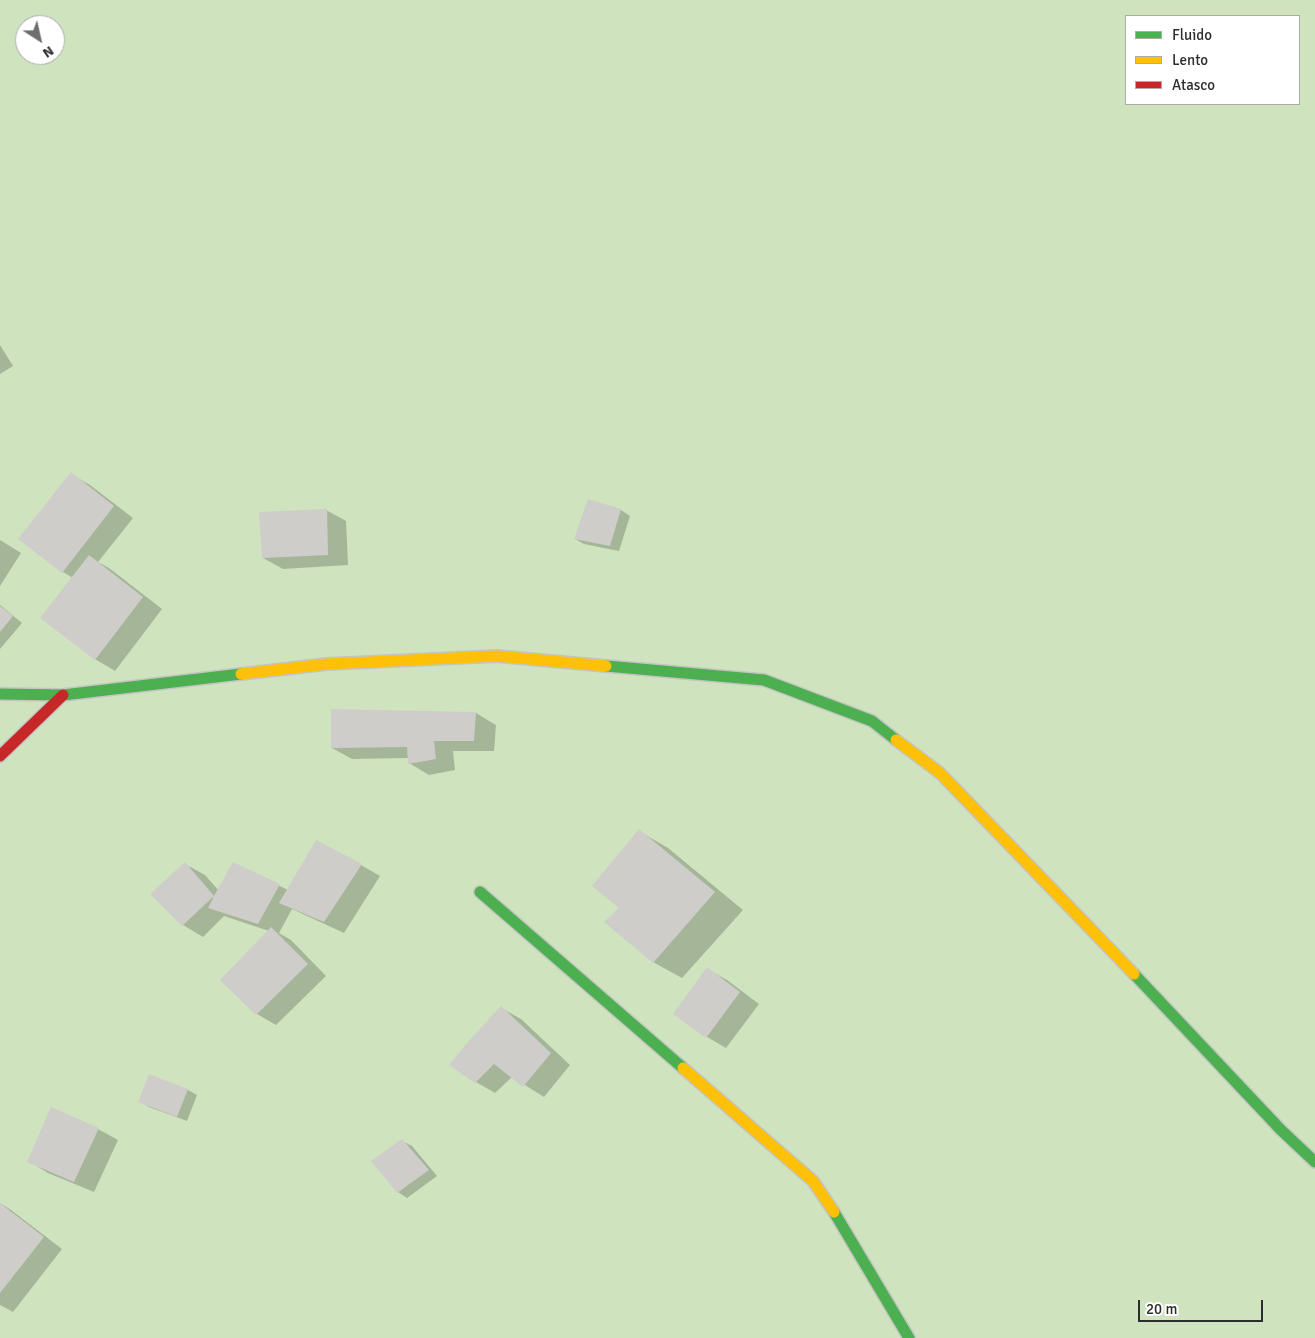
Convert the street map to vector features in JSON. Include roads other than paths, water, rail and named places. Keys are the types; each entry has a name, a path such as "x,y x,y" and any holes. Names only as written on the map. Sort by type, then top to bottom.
{"street":[{"path":"0,694 63,695 327,664 497,656 764,680 872,721 940,773 1106,944 1281,1130 1315,1162"},
{"path":"0,756 63,695"},
{"path":"480,892 813,1181 841,1221 908,1338"}]}
